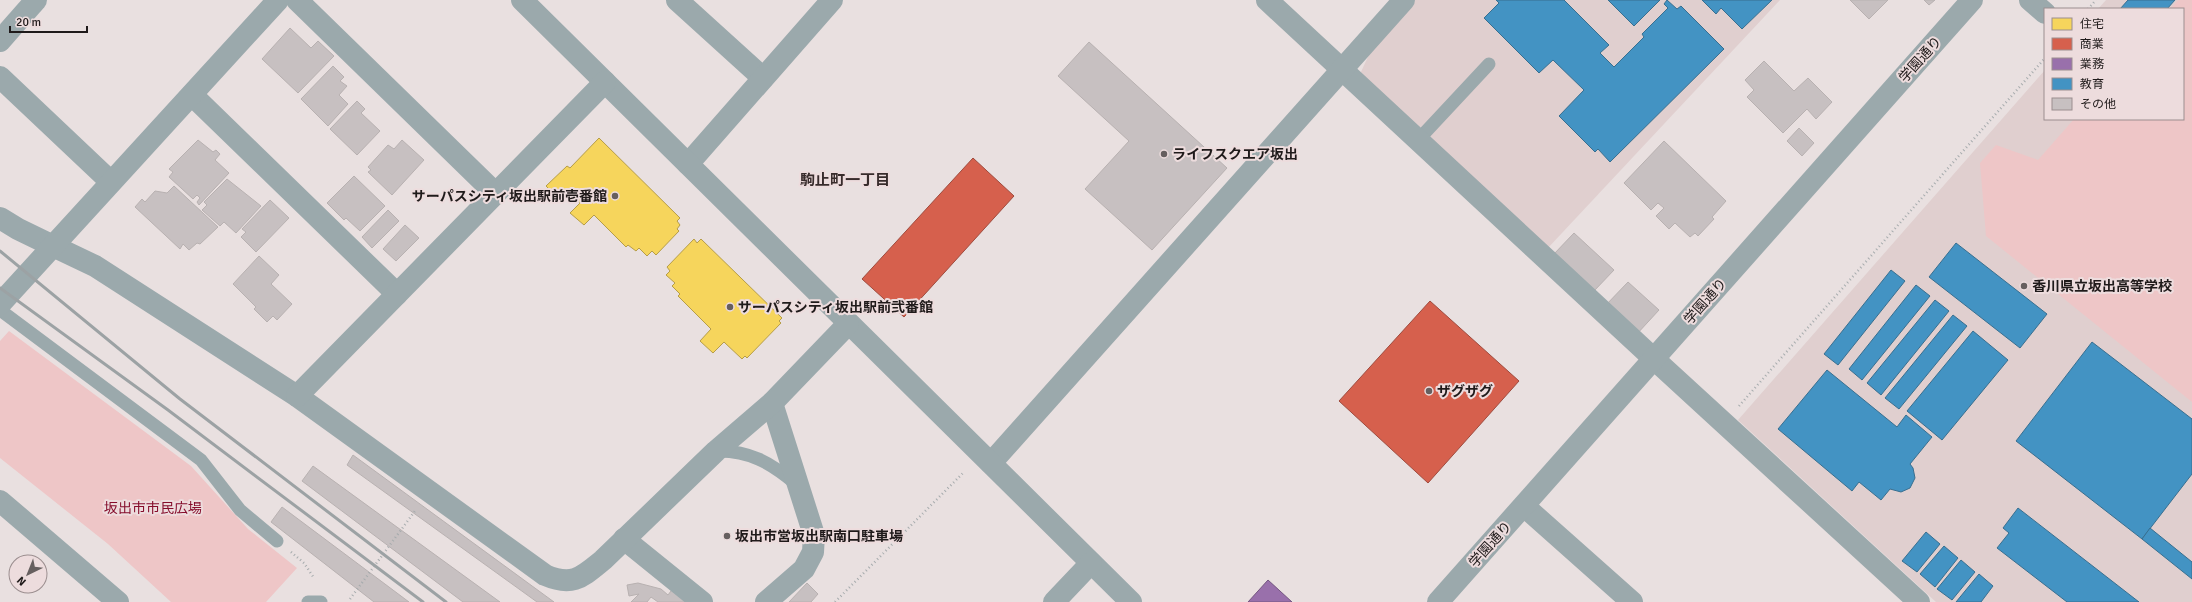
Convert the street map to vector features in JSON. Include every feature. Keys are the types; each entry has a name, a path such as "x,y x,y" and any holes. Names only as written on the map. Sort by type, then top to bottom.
{"street":[{"path":"0,41 36,0"},
{"path":"0,304 278,0"},
{"path":"297,0 495,193"},
{"path":"522,0 848,324 1131,602"},
{"path":"677,0 763,78"},
{"path":"688,164 832,0"},
{"path":"1268,0 1654,359 1919,602"},
{"path":"991,463 1404,0"},
{"name":"学園通り","path":"1438,602 1972,0"},
{"path":"2030,0 2044,12"},
{"path":"0,78 111,182"},
{"path":"297,396 605,82"},
{"path":"192,95 397,294"},
{"path":"0,218 18,229 95,266 297,396 552,578 558,580 572,581 584,576 716,451 772,403 848,324"},
{"path":"766,602 804,568 813,552 814,535 772,403"},
{"path":"0,501 118,602"},
{"path":"1524,506 1632,602"},
{"path":"624,539 702,602"},
{"path":"1054,602 1091,563"}],"lane":[{"path":"1419,140 1489,64"},
{"path":"0,310 201,460 240,510 277,541"},
{"path":"716,451 729,451 756,456 777,468 798,486"},
{"path":"308,602 321,602"}],"path":[{"path":"2089,8 2096,0"},
{"path":"1737,408 2044,59"},
{"path":"835,602 964,473"},
{"path":"350,599 418,508"},
{"path":"277,541 304,563 314,578"}],"shaded area":[{"path":"1413,0 1780,0 1547,249 1360,74 1373,46"},
{"name":"香川県立坂出高等学校","path":"2106,0 2192,0 2192,602 1936,602 1738,420 2044,71 2044,120 2184,120 2184,8 2099,8"}],"green space":[{"path":"2178,0 2192,0 2192,402 1986,236 1980,163 1996,145 2038,160 2073,120 2184,120 2184,8 2171,8"},
{"name":"坂出市市民広場","path":"9,331 191,466 248,529 297,568 266,602 171,602 108,544 0,458 0,341"}],"building: 住宅":[{"name":"サーパスシティ坂出駅前壱番館","path":"599,138 680,218 677,221 680,225 677,229 679,231 656,255 652,251 647,256 639,248 636,251 628,245 626,247 594,215 584,225 570,213 580,203 568,192 560,200 546,186 567,166 570,168"},
{"name":"サーパスシティ坂出駅前弐番館","path":"694,239 697,243 701,239 782,318 779,321 781,323 747,358 745,356 742,359 724,342 713,353 700,341 711,329 678,296 680,294 672,286 675,283 666,275 670,271 667,267"}],"building: 商業":[{"path":"973,158 1014,196 904,317 862,279"},
{"name":"ザグザグ","path":"1430,301 1519,381 1428,483 1339,401"}],"building: 業務":[{"path":"1268,580 1292,602 1248,602"}],"building: 教育":[{"path":"1496,0 1564,0 1609,45 1600,53 1614,67 1644,37 1642,34 1668,8 1664,4 1667,0 1677,9 1681,6 1724,49 1610,162 1598,149 1595,152 1559,116 1584,90 1553,60 1539,73 1484,18 1499,3"},
{"path":"1608,0 1660,0 1634,26"},
{"path":"1702,0 1772,0 1742,29 1721,8 1716,14"},
{"path":"2128,0 2175,0 2168,8 2121,8"},
{"path":"1956,243 2047,314 2020,348 1929,277"},
{"path":"1891,270 1905,281 1838,365 1824,354"},
{"path":"1916,285 1930,296 1862,380 1849,369"},
{"path":"1935,300 1949,311 1881,395 1867,383"},
{"path":"1953,315 1967,326 1899,409 1885,398"},
{"path":"1973,331 2008,360 1942,440 1907,411"},
{"path":"2092,342 2192,419 2192,474 2142,539 2016,441"},
{"path":"1827,370 1897,427 1906,415 1932,437 1910,464 1913,468 1915,478 1910,488 1901,492 1890,489 1881,500 1859,482 1852,491 1778,429"},
{"path":"2018,508 2139,602 2067,602 1997,548 2009,533 2003,528"},
{"path":"2150,528 2192,562 2192,579 2142,539"},
{"path":"1926,532 1940,544 1917,572 1902,561"},
{"path":"1944,546 1958,558 1935,587 1920,574"},
{"path":"1961,560 1975,572 1952,600 1937,589"},
{"path":"1979,574 1993,586 1981,602 1956,602"}],"building: その他":[{"path":"1850,0 1888,0 1869,19"},
{"path":"1924,0 1935,0 1929,5"},
{"path":"290,28 311,48 318,41 334,56 298,93 262,59"},
{"name":"ライフスクエア坂出","path":"1089,42 1227,168 1152,250 1085,189 1129,141 1058,76"},
{"path":"1764,61 1794,91 1808,78 1832,102 1816,119 1807,109 1783,133 1747,97 1754,90 1745,80"},
{"path":"333,66 344,77 340,81 347,86 339,95 348,104 328,126 301,99"},
{"path":"357,101 365,109 361,113 380,131 357,155 330,129"},
{"path":"1799,128 1814,143 1802,156 1787,141"},
{"path":"198,140 213,152 216,150 220,154 215,160 229,173 199,205 197,202 200,198 197,195 193,199 169,177 173,172 169,169"},
{"path":"402,140 424,160 392,195 368,172 371,170 368,167 388,145 394,149"},
{"path":"1664,141 1726,201 1712,217 1714,219 1698,236 1695,233 1690,237 1675,223 1669,229 1656,216 1664,208 1658,203 1651,210 1624,183"},
{"path":"354,176 385,206 360,231 346,218 344,220 327,203"},
{"path":"227,179 261,206 236,233 224,222 220,226 202,210 207,205 204,202"},
{"path":"174,186 218,227 200,244 197,243 189,250 183,244 180,249 135,207 142,199 145,202 155,191 167,193"},
{"path":"270,200 289,218 256,252 241,237 246,232 242,229"},
{"path":"388,210 399,221 372,248 362,237"},
{"path":"405,225 419,238 396,261 383,249"},
{"path":"1574,233 1614,270 1594,291 1554,254"},
{"path":"259,256 279,275 271,284 292,304 277,320 273,316 267,322 254,309 256,307 233,284"},
{"path":"1628,282 1659,310 1636,335 1605,306"},
{"path":"353,455 554,602 537,602 347,465"},
{"path":"313,466 500,602 463,602 302,481"},
{"path":"282,507 409,602 374,602 271,522"},
{"path":"638,583 661,589 668,595 674,587 691,602 658,602 651,597 647,602 631,602 639,594 629,596 627,585"},
{"path":"807,583 818,594 811,602 789,602"}],"railway":[{"path":"0,251 180,399 446,602"},
{"path":"0,288 168,410 423,602"}],"place":[{"name":"ライフスクエア坂出","path":"1164,154"},
{"name":"サーパスシティ坂出駅前壱番館","path":"615,196"},
{"name":"香川県立坂出高等学校","path":"2024,286"},
{"name":"サーパスシティ坂出駅前弐番館","path":"730,307"},
{"name":"ザグザグ","path":"1429,391"},
{"name":"坂出市営坂出駅南口駐車場","path":"727,536"}],"district":[{"name":"駒止町一丁目","path":"845,180"}]}
